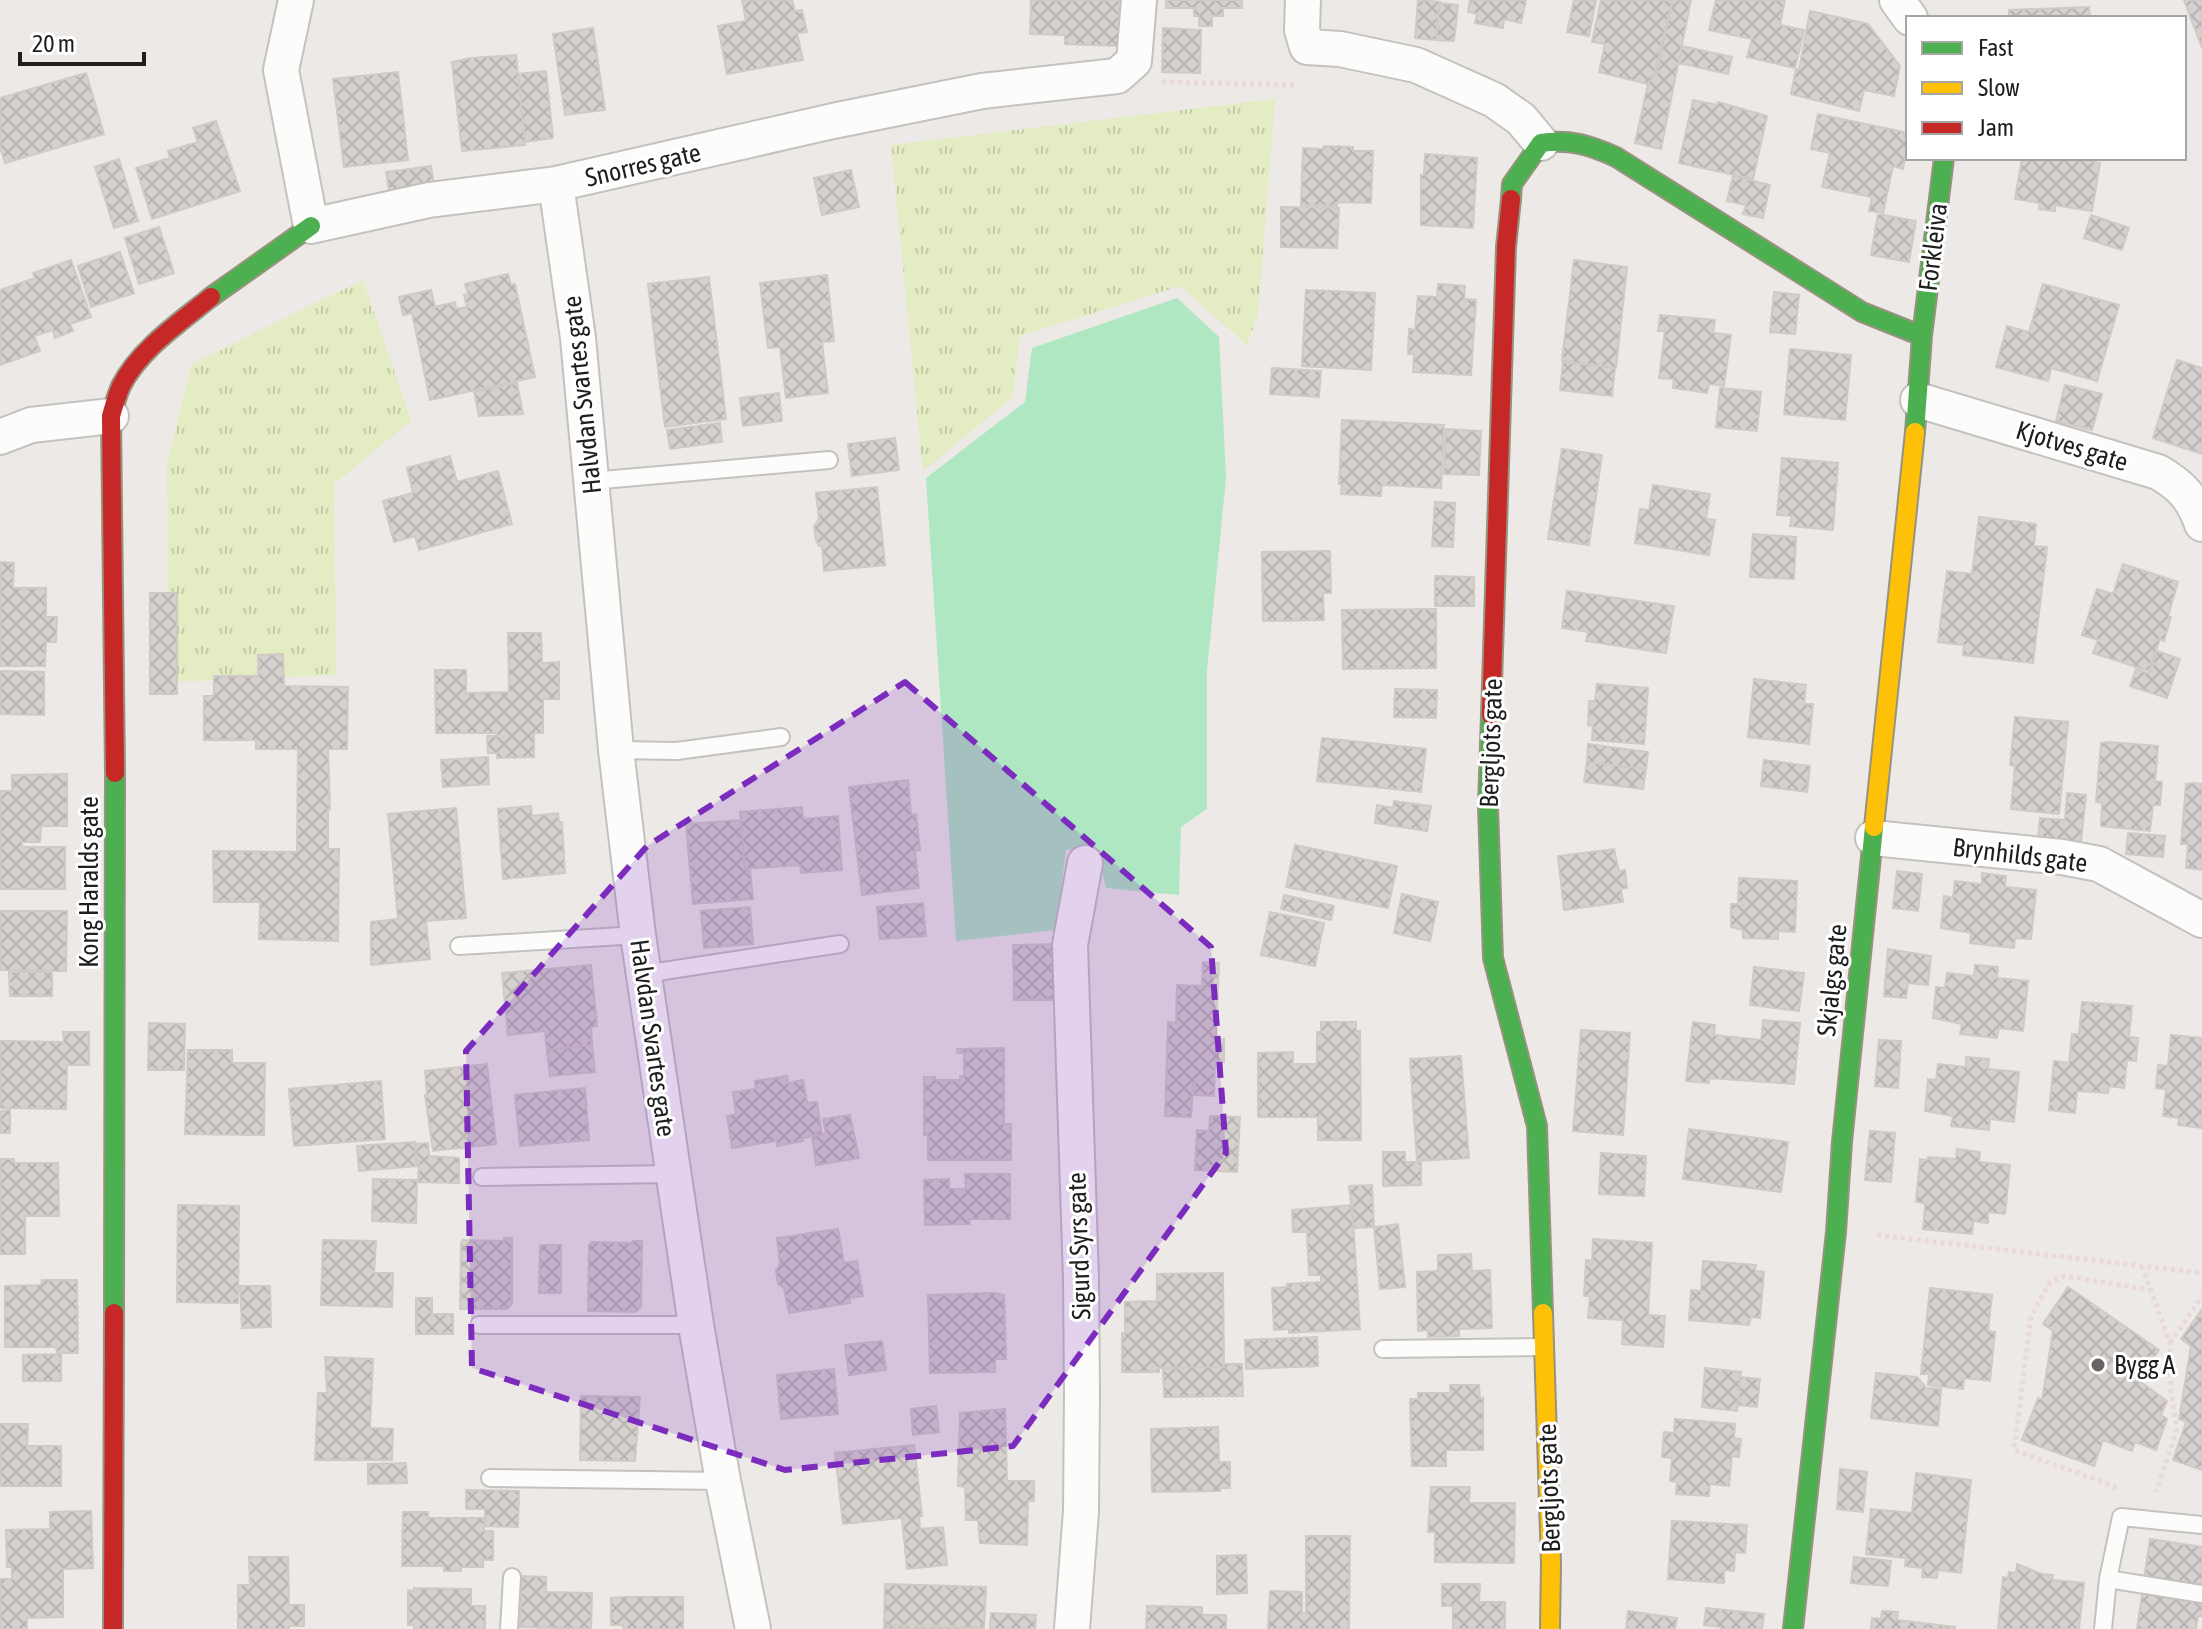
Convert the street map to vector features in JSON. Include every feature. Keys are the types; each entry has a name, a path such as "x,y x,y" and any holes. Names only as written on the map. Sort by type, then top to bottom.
{"street":[{"path":"296,0 281,70 311,226"},
{"path":"1117,76 1134,61 1139,0"},
{"path":"1303,0 1302,30 1307,47 1340,49 1416,65 1494,100 1521,119 1541,143 1563,140 1589,145 1616,157 1862,312 1922,336"},
{"name":"Snorres gate","path":"311,226 429,200 556,184 833,121 982,91 1117,76"},
{"name":"Bergljots gate","path":"1541,143 1512,184 1506,247 1488,806 1493,958 1537,1126 1551,1564 1550,1629"},
{"name":"Forkleiva","path":"1922,336 1944,160"},
{"name":"Halvdan Svartes gate","path":"556,184 578,338 616,750 638,935 696,1325 753,1629"},
{"name":"Kong Haralds gate","path":"113,1629 115,814 111,416 122,383 150,348 221,291 311,226"},
{"name":"Skjalgs gate","path":"1793,1629 1836,1232 1842,1142 1922,336"},
{"name":"Kjotves gate","path":"1918,400 2158,472 2178,483 2194,502 2202,524"},
{"path":"0,437 31,425 111,416"},
{"name":"Brynhilds gate","path":"1873,838 2062,857 2099,864 2202,920"},
{"name":"Sigurd Syrs gate","path":"1072,1629 1081,1511 1082,1378 1070,945 1085,863"}],"lane":[{"path":"591,481 829,460"},
{"path":"616,750 677,751 781,737"},
{"path":"459,946 638,935"},
{"path":"644,974 840,944"},
{"path":"482,1177 672,1174"},
{"path":"479,1325 696,1325"},
{"path":"1383,1349 1544,1347"},
{"path":"490,1478 723,1481"},
{"path":"2103,1629 2108,1579 2121,1517 2202,1525"},
{"path":"509,1629 512,1577"},
{"path":"2108,1579 2202,1594"}],"path":[{"path":"1117,76 1176,83 1297,85"},
{"path":"1836,1232 2202,1273"},
{"path":"2142,1266 2170,1343 2171,1393 2177,1429 2146,1519"},
{"path":"2121,1517 2114,1486 2014,1450 2029,1331 2031,1316 2050,1282 2065,1276 2151,1290"},
{"path":"2170,1343 2202,1296"}],"highlighted area":[{"path":"905,682 1211,947 1226,1153 1013,1446 785,1470 472,1368 466,1051 647,846"}],"green space":[{"path":"1275,99 1258,314 1247,345 1180,286 1020,336 1013,397 923,471 891,145"},
{"path":"363,280 411,421 334,484 336,675 169,682 167,465 191,365"},
{"path":"1177,298 1219,337 1226,478 1207,671 1207,809 1181,827 1179,895 1106,888 1096,847 1066,850 1056,930 956,941 926,478 1025,402 1032,348"}],"building":[{"path":"742,0 792,0 795,11 802,10 807,32 797,33 803,60 727,74 718,26 746,21"},
{"path":"1031,0 1119,0 1118,46 1065,44 1065,35 1030,34"},
{"path":"1166,0 1242,0 1242,8 1223,8 1223,16 1212,16 1212,26 1199,26 1199,16 1194,16 1194,8 1166,8"},
{"path":"1418,0 1440,2 1436,40 1415,38"},
{"path":"1470,0 1526,0 1521,23 1504,19 1503,28 1475,23 1477,14 1468,12"},
{"path":"1574,0 1596,0 1589,36 1567,32"},
{"path":"1601,0 1672,0 1655,72 1648,84 1599,72 1605,44 1592,42"},
{"path":"1673,0 1691,0 1661,149 1635,143 1648,84 1657,72"},
{"path":"1716,0 1785,0 1780,25 1804,30 1795,68 1747,57 1752,39 1709,30"},
{"path":"2184,0 2202,0 2202,48"},
{"path":"1439,3 1458,5 1454,41 1436,40"},
{"path":"2089,7 2090,16 2009,16 2009,10"},
{"path":"1810,11 1868,24 1900,66 1894,96 1864,90 1859,111 1791,94 1796,69 1799,70"},
{"path":"593,28 605,110 565,115 553,34"},
{"path":"1163,28 1201,30 1200,73 1162,72"},
{"path":"1682,46 1732,57 1728,74 1679,63"},
{"path":"516,55 525,145 462,151 452,62"},
{"path":"546,71 553,138 525,142 518,74"},
{"path":"398,72 408,160 344,167 333,79"},
{"path":"86,73 104,134 5,163 0,147 0,98"},
{"path":"1693,100 1717,105 1718,102 1767,116 1753,179 1679,163"},
{"path":"1818,114 1903,132 1906,153 1903,169 1893,166 1883,213 1869,211 1872,197 1822,187 1830,153 1811,149"},
{"path":"216,121 240,191 152,219 136,168 170,158 168,151 198,142 193,128"},
{"path":"1324,146 1373,151 1371,203 1301,205 1303,148 1323,149"},
{"path":"1425,154 1477,158 1473,228 1421,225 1421,175 1424,175"},
{"path":"119,159 138,221 114,228 95,167"},
{"path":"2022,160 2100,163 2092,211 2055,205 2055,211 2039,209 2040,203 2015,199"},
{"path":"431,166 436,197 391,204 386,172"},
{"path":"851,170 859,207 822,215 814,178"},
{"path":"1733,176 1770,185 1763,218 1743,214 1746,205 1727,201"},
{"path":"1281,207 1339,208 1337,248 1281,247"},
{"path":"1878,214 1916,221 1909,262 1871,255"},
{"path":"2091,215 2129,228 2122,250 2084,238"},
{"path":"159,227 174,273 139,284 125,238"},
{"path":"120,252 134,293 91,307 78,266"},
{"path":"71,260 91,317 70,324 73,331 55,338 53,330 34,336 40,351 0,365 0,290 35,278 33,273"},
{"path":"1574,260 1627,267 1616,368 1562,361"},
{"path":"508,274 511,285 515,284 535,377 430,400 412,313 403,315 399,297 431,290 435,307 455,302 456,309 467,307 465,284"},
{"path":"827,275 834,341 822,342 828,393 786,398 780,347 768,348 760,283"},
{"path":"709,277 726,419 665,427 648,284"},
{"path":"1438,284 1465,286 1464,299 1476,300 1471,375 1413,372 1414,354 1408,354 1409,329 1415,330 1418,296 1437,297"},
{"path":"2043,284 2119,305 2097,381 2051,368 2048,381 1996,367 2007,326 2029,332"},
{"path":"1306,290 1375,293 1371,370 1302,366"},
{"path":"1774,292 1799,295 1795,334 1770,332"},
{"path":"1660,315 1715,320 1713,333 1731,335 1724,386 1709,384 1707,393 1673,388 1674,379 1659,378 1665,331 1658,331"},
{"path":"1790,349 1851,355 1845,420 1784,414"},
{"path":"2177,360 2202,368 2202,454 2153,438"},
{"path":"1563,362 1615,368 1612,396 1560,390"},
{"path":"1272,368 1321,371 1319,397 1270,394"},
{"path":"517,383 523,414 479,416 474,392"},
{"path":"2065,385 2102,394 2092,430 2056,421"},
{"path":"1720,388 1761,392 1757,431 1716,427"},
{"path":"779,393 782,421 743,426 740,398"},
{"path":"1342,420 1444,425 1441,488 1382,485 1381,496 1341,494"},
{"path":"720,423 722,442 670,449 667,430"},
{"path":"1446,429 1481,431 1479,475 1444,474"},
{"path":"895,438 899,470 852,476 848,444"},
{"path":"1562,449 1602,455 1589,545 1548,539"},
{"path":"450,456 457,482 498,471 512,524 419,550 415,536 394,542 383,501 413,493 407,468"},
{"path":"1782,458 1838,463 1833,530 1790,526 1792,516 1777,515"},
{"path":"1653,485 1710,494 1706,519 1715,520 1709,555 1635,543 1640,509 1649,510"},
{"path":"877,487 885,565 824,571 822,546 816,540 814,526 819,519 816,493"},
{"path":"1435,502 1455,503 1453,547 1432,546"},
{"path":"1979,517 2036,524 2034,546 2047,547 2033,663 1963,655 1964,645 1938,642 1947,571 1972,574"},
{"path":"1753,534 1796,537 1794,579 1750,577"},
{"path":"1330,551 1331,593 1323,593 1324,620 1263,621 1262,552"},
{"path":"0,562 14,563 13,588 46,588 46,617 57,617 56,642 46,642 45,666 0,666"},
{"path":"2123,564 2178,582 2164,641 2160,639 2149,671 2093,653 2098,640 2082,635 2097,589 2113,594"},
{"path":"1435,576 1474,577 1474,606 1435,606"},
{"path":"1567,591 1674,606 1666,653 1586,641 1588,632 1562,628"},
{"path":"150,593 177,593 177,694 150,694"},
{"path":"1436,609 1436,668 1343,669 1342,610"},
{"path":"508,633 541,633 542,663 559,662 559,699 543,699 543,733 534,733 534,757 497,758 497,753 488,753 487,736 497,736 497,733 436,733 435,670 466,670 466,693 509,692"},
{"path":"2157,651 2180,659 2167,698 2130,686 2136,669 2149,674"},
{"path":"283,654 284,686 348,687 347,749 328,749 328,849 339,849 338,941 259,939 260,902 214,902 213,851 297,852 298,749 256,749 256,740 204,740 204,696 214,696 214,676 258,676 258,655"},
{"path":"0,671 44,672 44,715 0,714"},
{"path":"1754,679 1806,685 1804,704 1813,704 1809,744 1748,737"},
{"path":"1597,684 1648,688 1644,744 1592,740 1593,726 1588,725 1589,701 1595,701"},
{"path":"1395,689 1437,690 1436,718 1394,717"},
{"path":"2015,717 2068,722 2059,814 2011,809 2015,766 2010,765"},
{"path":"1322,738 1426,749 1421,792 1317,781"},
{"path":"2101,743 2158,746 2155,781 2162,782 2160,805 2153,805 2150,831 2101,826 2102,803 2096,802"},
{"path":"1588,744 1648,752 1646,769 1587,762"},
{"path":"488,757 489,784 443,787 441,760"},
{"path":"1764,760 1810,766 1807,792 1761,786"},
{"path":"1587,762 1646,769 1643,789 1584,782"},
{"path":"67,774 67,826 41,826 40,842 22,842 22,847 65,847 65,889 0,889 0,791 12,791 12,775"},
{"path":"908,780 911,815 916,814 920,850 915,851 919,888 862,895 849,787"},
{"path":"2186,784 2202,784 2202,870 2186,868 2188,844 2181,844"},
{"path":"2067,793 2086,795 2081,842 2038,838 2040,818 2065,820"},
{"path":"1394,801 1431,806 1427,831 1375,823 1377,805 1393,808"},
{"path":"531,806 532,816 558,813 559,822 562,822 565,873 503,879 498,809"},
{"path":"802,807 803,819 838,816 842,870 801,873 800,865 745,869 740,812"},
{"path":"456,808 466,918 426,921 430,959 371,965 371,922 398,919 388,814"},
{"path":"741,820 745,869 750,869 753,899 693,904 686,824"},
{"path":"2128,833 2165,836 2163,857 2126,854"},
{"path":"1295,845 1397,866 1388,908 1286,887"},
{"path":"1614,849 1619,871 1625,870 1627,888 1621,889 1623,902 1564,910 1558,856"},
{"path":"1897,871 1922,874 1918,911 1893,908"},
{"path":"1982,873 2006,876 2005,887 2036,890 2031,939 2015,938 2014,948 1970,943 1971,933 1941,928 1944,896 1953,898 1955,881 1982,884"},
{"path":"1739,878 1797,881 1795,932 1778,931 1778,939 1743,938 1743,930 1731,927 1731,904 1738,904"},
{"path":"1402,894 1438,902 1430,941 1394,933"},
{"path":"1284,895 1334,906 1331,920 1281,909"},
{"path":"923,903 926,936 880,939 877,907"},
{"path":"750,907 753,944 704,948 701,911"},
{"path":"0,911 67,911 66,971 0,970"},
{"path":"1270,912 1324,923 1315,966 1261,955"},
{"path":"1057,944 1057,1000 1014,1000 1013,945"},
{"path":"1888,949 1931,956 1928,985 1908,983 1906,998 1884,996"},
{"path":"1203,962 1219,963 1216,1039 1224,1039 1224,1062 1215,1061 1214,1096 1194,1095 1193,1083 1191,1117 1165,1116 1168,1022 1176,1023 1177,985 1202,986"},
{"path":"591,965 597,1026 591,1027 592,1045 547,1050 545,1031 508,1035 502,973"},
{"path":"1975,965 1998,967 1997,978 2028,981 2023,1031 1999,1028 1997,1038 1960,1034 1962,1024 1933,1018 1936,987 1945,988 1947,973 1974,976"},
{"path":"1754,967 1804,973 1799,1011 1750,1005"},
{"path":"9,972 52,972 52,996 10,996"},
{"path":"2082,1002 2132,1006 2129,1037 2138,1038 2136,1061 2127,1060 2124,1088 2109,1086 2108,1093 2077,1091 2075,1113 2049,1110 2054,1061 2069,1063 2072,1034 2079,1034"},
{"path":"1763,1020 1800,1023 1794,1084 1709,1078 1709,1083 1686,1081 1693,1022 1715,1025 1714,1035 1761,1040"},
{"path":"1321,1022 1356,1022 1356,1031 1360,1031 1361,1140 1318,1140 1318,1117 1258,1117 1258,1053 1293,1052 1293,1064 1317,1064 1317,1032 1321,1032"},
{"path":"149,1023 185,1024 184,1070 148,1070"},
{"path":"1581,1030 1630,1033 1623,1135 1573,1131"},
{"path":"63,1032 89,1032 89,1065 67,1065 66,1109 0,1108 0,1041 64,1042"},
{"path":"2171,1035 2202,1038 2202,1128 2178,1125 2179,1118 2163,1116 2166,1089 2156,1088 2158,1065 2168,1066"},
{"path":"1879,1040 1901,1041 1898,1088 1875,1086"},
{"path":"592,1045 595,1072 550,1076 547,1050"},
{"path":"1004,1048 1004,1124 1011,1124 1011,1160 928,1160 928,1135 924,1135 924,1077 960,1080 960,1076 964,1076 964,1053 957,1053 957,1049"},
{"path":"188,1050 232,1050 232,1063 265,1063 264,1135 185,1134"},
{"path":"1461,1056 1469,1158 1417,1161 1410,1059"},
{"path":"1966,1057 1989,1059 1988,1069 2019,1072 2014,1122 1990,1119 1989,1130 1951,1126 1953,1116 1925,1111 1928,1079 1936,1080 1938,1064 1966,1067"},
{"path":"487,1064 496,1144 433,1151 425,1071"},
{"path":"787,1076 788,1083 803,1080 807,1103 817,1102 822,1135 777,1146 777,1141 732,1148 727,1116 736,1114 733,1092 756,1089 755,1081"},
{"path":"381,1081 385,1139 294,1146 289,1089"},
{"path":"585,1088 589,1140 520,1146 515,1095"},
{"path":"10,1110 10,1133 0,1133 0,1111"},
{"path":"850,1115 859,1158 816,1165 812,1136 826,1134 823,1119"},
{"path":"1210,1116 1240,1117 1237,1172 1195,1170 1197,1130 1209,1131"},
{"path":"1689,1129 1788,1142 1781,1192 1683,1179"},
{"path":"1870,1131 1895,1133 1891,1182 1865,1180"},
{"path":"415,1142 417,1166 359,1171 357,1146"},
{"path":"428,1143 429,1156 459,1158 459,1183 418,1182 419,1160 416,1160 415,1144"},
{"path":"1957,1149 1980,1152 1979,1162 2010,1165 2005,1214 1988,1212 1988,1223 1973,1221 1972,1234 1923,1229 1925,1206 1916,1202 1920,1159 1956,1159"},
{"path":"1383,1152 1405,1152 1405,1162 1421,1162 1421,1185 1383,1186"},
{"path":"1601,1153 1646,1156 1644,1196 1599,1194"},
{"path":"0,1159 14,1159 14,1163 58,1163 59,1216 25,1216 25,1254 0,1254"},
{"path":"965,1174 1010,1174 1010,1219 969,1219 970,1224 925,1225 924,1180 949,1179 949,1189 966,1189"},
{"path":"373,1179 417,1180 416,1223 372,1221"},
{"path":"1372,1185 1374,1227 1354,1228 1349,1186"},
{"path":"178,1205 239,1206 238,1303 177,1302"},
{"path":"1352,1205 1360,1329 1289,1333 1289,1329 1274,1330 1272,1288 1321,1282 1321,1275 1309,1275 1307,1232 1293,1232 1292,1210"},
{"path":"1398,1224 1405,1287 1380,1289 1374,1227"},
{"path":"838,1229 844,1263 857,1261 863,1296 850,1298 850,1303 789,1313 784,1288 778,1284 776,1270 780,1264 777,1238"},
{"path":"504,1238 512,1238 512,1304 507,1309 460,1309 461,1243 463,1240 504,1241"},
{"path":"1593,1239 1652,1243 1648,1315 1665,1316 1663,1347 1622,1344 1623,1320 1588,1318 1590,1296 1584,1296 1586,1260 1592,1261"},
{"path":"323,1240 376,1241 374,1273 393,1273 392,1307 321,1305"},
{"path":"642,1241 641,1307 636,1312 588,1311 589,1245 592,1242"},
{"path":"540,1245 561,1245 561,1293 539,1293"},
{"path":"1471,1254 1472,1271 1490,1270 1492,1328 1459,1329 1459,1336 1428,1337 1428,1330 1418,1331 1417,1272 1438,1271 1438,1255"},
{"path":"1703,1261 1756,1265 1755,1271 1764,1272 1760,1318 1751,1317 1749,1325 1689,1320 1691,1290 1701,1291"},
{"path":"1223,1273 1224,1367 1122,1372 1125,1302 1157,1301 1157,1274"},
{"path":"42,1280 77,1280 78,1353 57,1353 56,1347 5,1347 5,1286 41,1285"},
{"path":"240,1286 270,1286 271,1327 242,1328"},
{"name":"Bygg A","path":"2068,1287 2159,1350 2138,1380 2167,1401 2161,1415 2167,1419 2156,1450 2135,1442 2132,1451 2103,1440 2094,1466 2022,1440 2038,1398 2042,1400 2053,1331 2043,1324"},
{"path":"1930,1288 1992,1295 1988,1331 1995,1332 1990,1381 1964,1378 1963,1389 1928,1385 1929,1374 1921,1374"},
{"path":"928,1295 1004,1295 1006,1359 995,1359 995,1372 930,1373"},
{"path":"416,1298 432,1298 432,1314 453,1314 453,1334 416,1334"},
{"path":"2202,1309 2202,1470 2173,1460 2186,1422 2179,1419 2191,1346 2181,1339"},
{"path":"1317,1337 1318,1366 1246,1369 1245,1340"},
{"path":"882,1341 886,1370 849,1375 845,1345"},
{"path":"61,1354 61,1381 23,1381 23,1355"},
{"path":"325,1357 373,1359 370,1428 393,1429 392,1460 315,1460 318,1393 327,1393"},
{"path":"1224,1364 1242,1364 1243,1396 1164,1397 1163,1368 1224,1367"},
{"path":"1705,1368 1741,1372 1737,1411 1702,1407"},
{"path":"834,1369 838,1414 781,1419 777,1375"},
{"path":"1876,1373 1917,1377 1926,1388 1941,1389 1938,1426 1871,1418"},
{"path":"1740,1377 1760,1379 1757,1407 1738,1405"},
{"path":"1450,1385 1479,1385 1480,1399 1483,1398 1483,1450 1446,1450 1446,1466 1412,1466 1410,1399 1418,1399 1418,1393 1450,1393"},
{"path":"581,1396 640,1397 635,1461 580,1460"},
{"path":"936,1406 939,1432 913,1435 911,1409"},
{"path":"1005,1409 1007,1481 1034,1481 1034,1501 1028,1501 1027,1545 980,1543 978,1520 966,1520 965,1487 958,1486 960,1413"},
{"path":"1675,1419 1735,1424 1734,1438 1741,1439 1739,1457 1732,1456 1729,1486 1710,1484 1709,1496 1676,1494 1677,1482 1670,1481 1672,1458 1662,1457 1664,1432 1674,1433"},
{"path":"0,1424 28,1424 27,1446 61,1446 61,1486 0,1486"},
{"path":"1218,1427 1219,1462 1230,1462 1230,1488 1220,1488 1220,1491 1152,1492 1151,1429"},
{"path":"914,1445 922,1516 919,1516 920,1529 943,1527 947,1565 907,1569 902,1518 843,1524 835,1453"},
{"path":"406,1463 407,1483 368,1484 368,1464"},
{"path":"1840,1469 1867,1472 1863,1512 1837,1509"},
{"path":"1916,1473 1971,1480 1961,1573 1938,1570 1937,1578 1922,1577 1923,1568 1905,1566 1906,1558 1866,1554 1871,1509 1912,1513"},
{"path":"1431,1487 1470,1487 1469,1503 1515,1503 1514,1563 1435,1562 1435,1532 1428,1532"},
{"path":"466,1490 519,1491 518,1527 485,1526 485,1509 466,1509"},
{"path":"91,1511 93,1568 63,1569 63,1617 27,1618 27,1629 0,1629 0,1579 12,1579 12,1567 7,1567 6,1530 50,1529 50,1512"},
{"path":"403,1512 428,1512 428,1518 484,1518 484,1531 493,1531 493,1560 483,1560 483,1567 461,1567 461,1571 444,1571 444,1566 402,1566"},
{"path":"1672,1521 1747,1525 1745,1553 1735,1552 1734,1571 1724,1570 1724,1583 1668,1579"},
{"path":"1306,1536 1350,1536 1349,1629 1268,1629 1270,1591 1302,1592 1302,1613 1306,1613"},
{"path":"2150,1539 2202,1547 2202,1616 2198,1616 2196,1629 2137,1629"},
{"path":"1246,1555 1247,1593 1217,1594 1217,1556"},
{"path":"249,1557 288,1557 289,1605 304,1605 304,1626 238,1629 238,1585 250,1585"},
{"path":"1854,1557 1891,1561 1888,1586 1851,1583"},
{"path":"2017,1564 2053,1575 2052,1580 2084,1583 2079,1629 1998,1629 2003,1577 2008,1578 2009,1572 2016,1573"},
{"path":"522,1576 546,1577 546,1592 592,1593 591,1629 520,1627"},
{"path":"885,1584 986,1587 984,1628 884,1625"},
{"path":"1442,1584 1480,1584 1479,1602 1505,1602 1505,1629 1453,1629 1453,1606 1442,1606"},
{"path":"414,1588 471,1589 471,1606 485,1606 485,1629 414,1629 414,1625 408,1625 408,1590 414,1591"},
{"path":"683,1597 683,1629 623,1629 623,1625 611,1625 611,1598"},
{"path":"1147,1606 1202,1607 1202,1615 1226,1615 1226,1629 1146,1629"},
{"path":"1706,1608 1764,1614 1762,1629 1721,1629 1704,1625"},
{"path":"1628,1611 1677,1618 1675,1629 1626,1629"},
{"path":"1882,1611 1898,1612 1897,1620 1955,1629 1871,1629 1872,1618 1881,1619"},
{"path":"991,1613 1036,1615 1035,1629 990,1629"},
{"path":"884,1625 953,1626 953,1629 884,1629"}],"traffic: fast":[{"path":"1511,199 1512,184 1541,143 1571,143 1597,149 1616,157 1862,312 1922,336"},
{"path":"1915,432 1922,336 1944,160"},
{"path":"211,297 311,226"},
{"path":"1491,715 1488,806 1493,958 1537,1126 1543,1313"},
{"path":"114,1313 115,773"},
{"path":"1793,1629 1836,1232 1842,1142 1874,827"}],"traffic: slow":[{"path":"1874,827 1915,432"},
{"path":"1543,1313 1551,1564 1550,1629"}],"traffic: jam":[{"path":"1491,715 1506,247 1511,199"},
{"path":"115,773 111,416 121,386 138,360 211,297"},
{"path":"113,1629 114,1313"}],"place":[{"name":"Bygg A","path":"2098,1365"}]}
